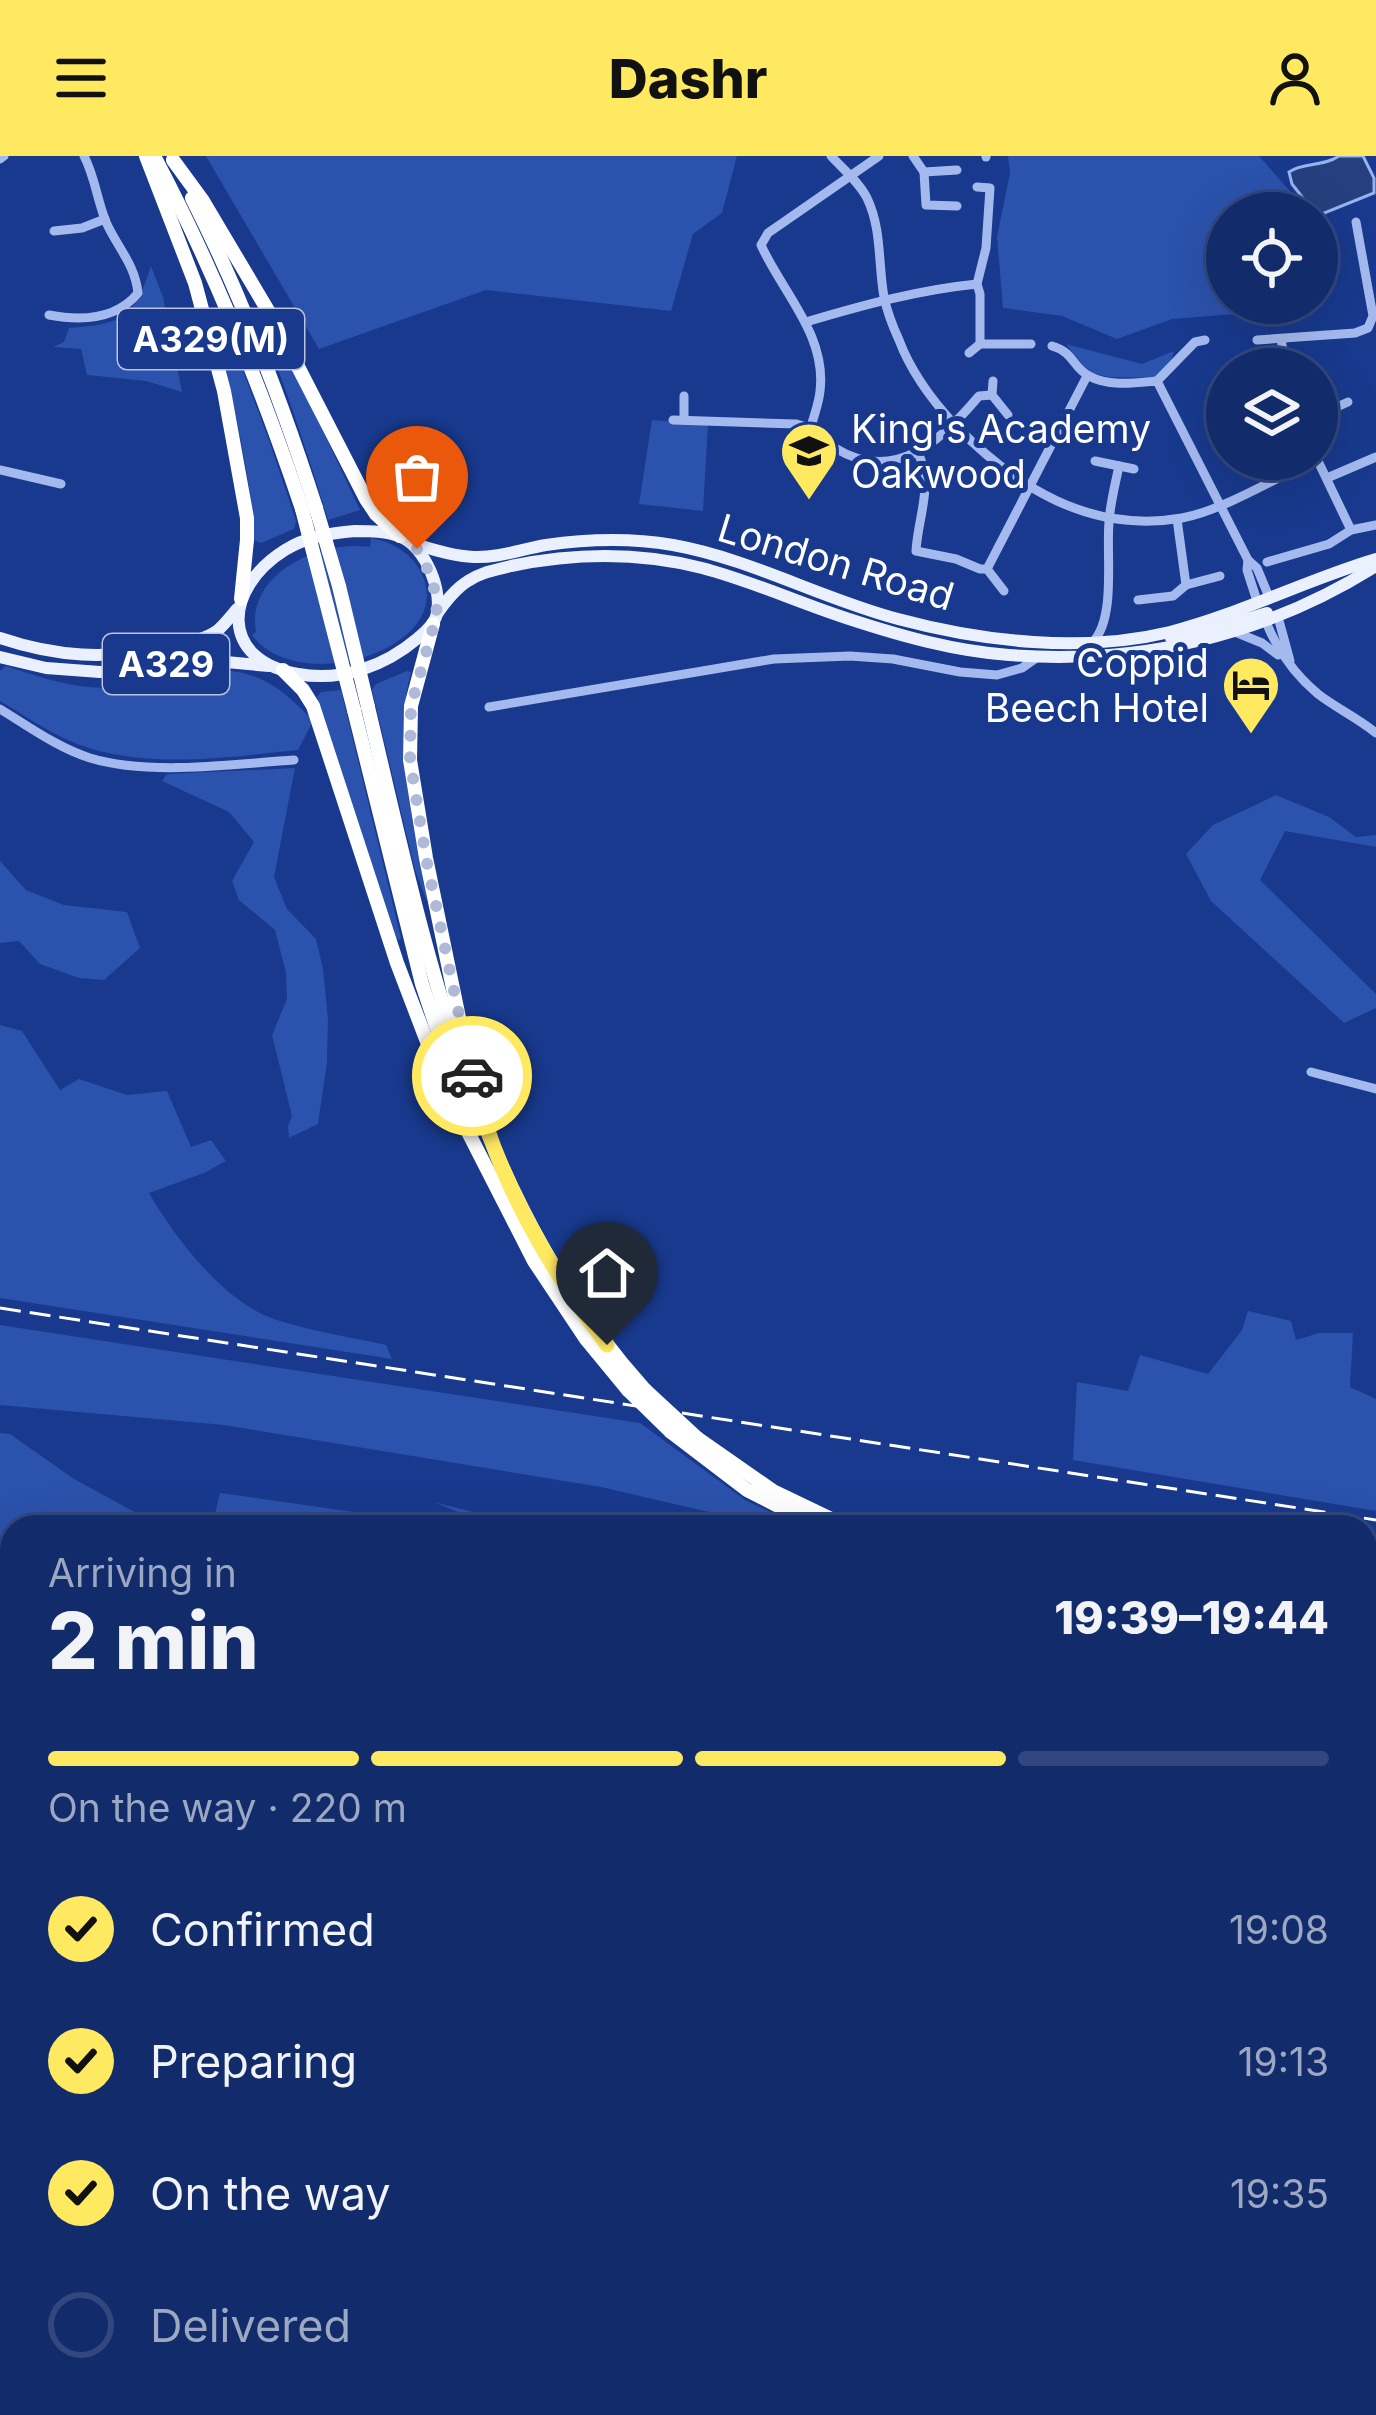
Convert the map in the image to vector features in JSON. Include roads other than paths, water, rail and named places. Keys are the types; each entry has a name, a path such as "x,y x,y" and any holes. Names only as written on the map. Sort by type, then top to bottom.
{"highway":[{"name":"A329(M)","path":"150,156 201,248 309,508"},
{"name":"A329(M)","path":"150,156 195,283 224,391 247,518 240,604"},
{"name":"A329(M)","path":"171,158 206,226 282,407 438,993 483,1124"},
{"name":"A329(M)","path":"171,158 203,201 276,323 366,499 406,540"},
{"path":"435,619 411,706 410,760 446,964 483,1124 554,1269 645,1390 697,1438 773,1491 823,1515"},
{"name":"A329","path":"277,668 303,690 313,706 417,1018 448,1094 551,1289 628,1390 671,1432 747,1490 796,1515"},
{"name":"A329(M)","path":"361,709 432,1022 487,1168"}],"main road":[{"path":"355,531 406,540 431,574 437,602 435,619 395,655 352,673 316,676 277,668 253,652 237,626 240,604 263,568 285,550 318,536 355,531"},
{"name":"London Road","path":"406,540 454,555 482,557 586,541 674,545 902,620 984,636 1093,642 1186,635 1268,610 1376,562"},
{"name":"London Road","path":"435,619 460,586 487,572 550,559 622,556 704,568 849,620 945,646 979,665 1039,656 1155,651 1235,632 1268,610 1376,562"},
{"name":"A329","path":"0,638 73,656 117,656 202,638 220,628 240,604"},
{"name":"A329","path":"0,657 46,668 100,672 194,659 277,668"}],"street":[{"path":"49,315 79,320 109,314 130,304 138,293 136,278 105,219 84,156"},
{"path":"831,156 864,193 876,220 884,298 909,365 954,423 1002,469 1064,504 1137,521 1205,512 1272,480"},
{"path":"811,428 820,394 818,359 806,322 761,245 768,233 879,156"},
{"path":"913,156 924,172 926,205 957,206"},
{"path":"924,172 957,170"},
{"path":"977,187 990,188 986,248 977,284 980,344"},
{"path":"54,231 105,219"},
{"path":"1257,340 1355,333 1371,325 1356,222"},
{"path":"806,322 884,298 977,284"},
{"path":"1281,339 1282,348"},
{"path":"1052,346 1066,350 1087,376 1121,384 1157,381 1195,342 1205,340"},
{"path":"969,353 980,344 1031,344"},
{"path":"987,569 1087,376"},
{"path":"993,381 992,394 1008,415"},
{"path":"1157,381 1248,560 1247,570 1292,666"},
{"path":"684,396 679,420 796,424 863,459 891,460 918,453 979,395 992,394"},
{"path":"1338,407 1348,402"},
{"path":"918,453 927,482 916,550 987,569"},
{"path":"1338,473 1376,457"},
{"path":"1095,461 1134,469"},
{"path":"1093,642 1106,615 1109,518 1119,466"},
{"path":"0,470 61,484"},
{"path":"1328,480 1351,530"},
{"path":"1177,519 1186,585"},
{"path":"1267,562 1376,525"},
{"path":"987,569 1004,591"},
{"path":"1138,600 1173,596 1186,585 1220,576"},
{"path":"1235,632 1269,647 1317,693 1376,733"},
{"name":"London Road","path":"489,707 775,658 893,658 979,665 1006,674 1039,656"},
{"path":"0,709 91,758 177,767 294,760"},
{"path":"1311,1072 1376,1089"}],"railway":[{"path":"0,1308 1344,1515"}],"place":[{"name":"King's Academy Oakwood","path":"809,502"},
{"name":"Coppid Beech Hotel","path":"1251,736"}]}
